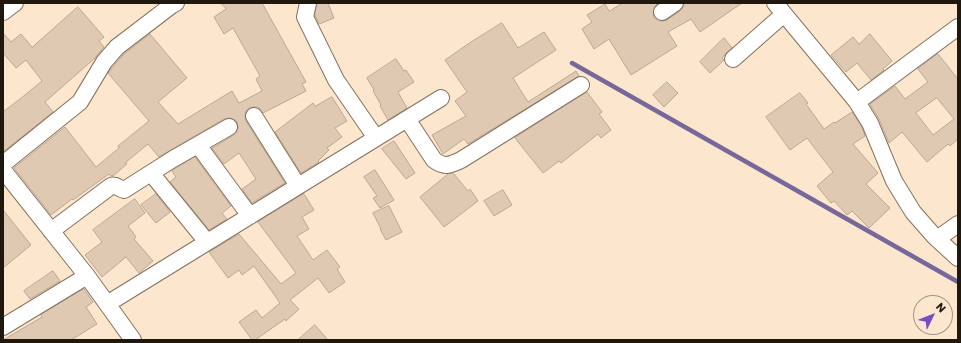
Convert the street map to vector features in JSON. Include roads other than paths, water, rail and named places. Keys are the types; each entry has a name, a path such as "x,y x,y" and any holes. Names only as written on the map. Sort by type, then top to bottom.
{"street":[{"path":"3,12 15,3"},
{"path":"308,3 305,17 336,80 376,138"},
{"path":"662,12 675,3"},
{"path":"3,164 80,102 104,62 117,47 173,4"},
{"path":"733,59 779,9 857,102 870,123 894,181 913,212 958,258"},
{"path":"857,102 958,27"},
{"path":"407,119 434,160 441,164 451,165 581,85"},
{"path":"107,304 441,98"},
{"path":"254,116 298,186"},
{"path":"52,231 111,186 113,185 121,190 124,190 173,159 229,127"},
{"path":"198,145 250,216"},
{"path":"3,170 87,276 133,340"},
{"path":"151,173 207,242"},
{"path":"938,239 958,224"},
{"path":"3,327 87,276"}],"waterway":[{"path":"572,63 958,282"}]}
